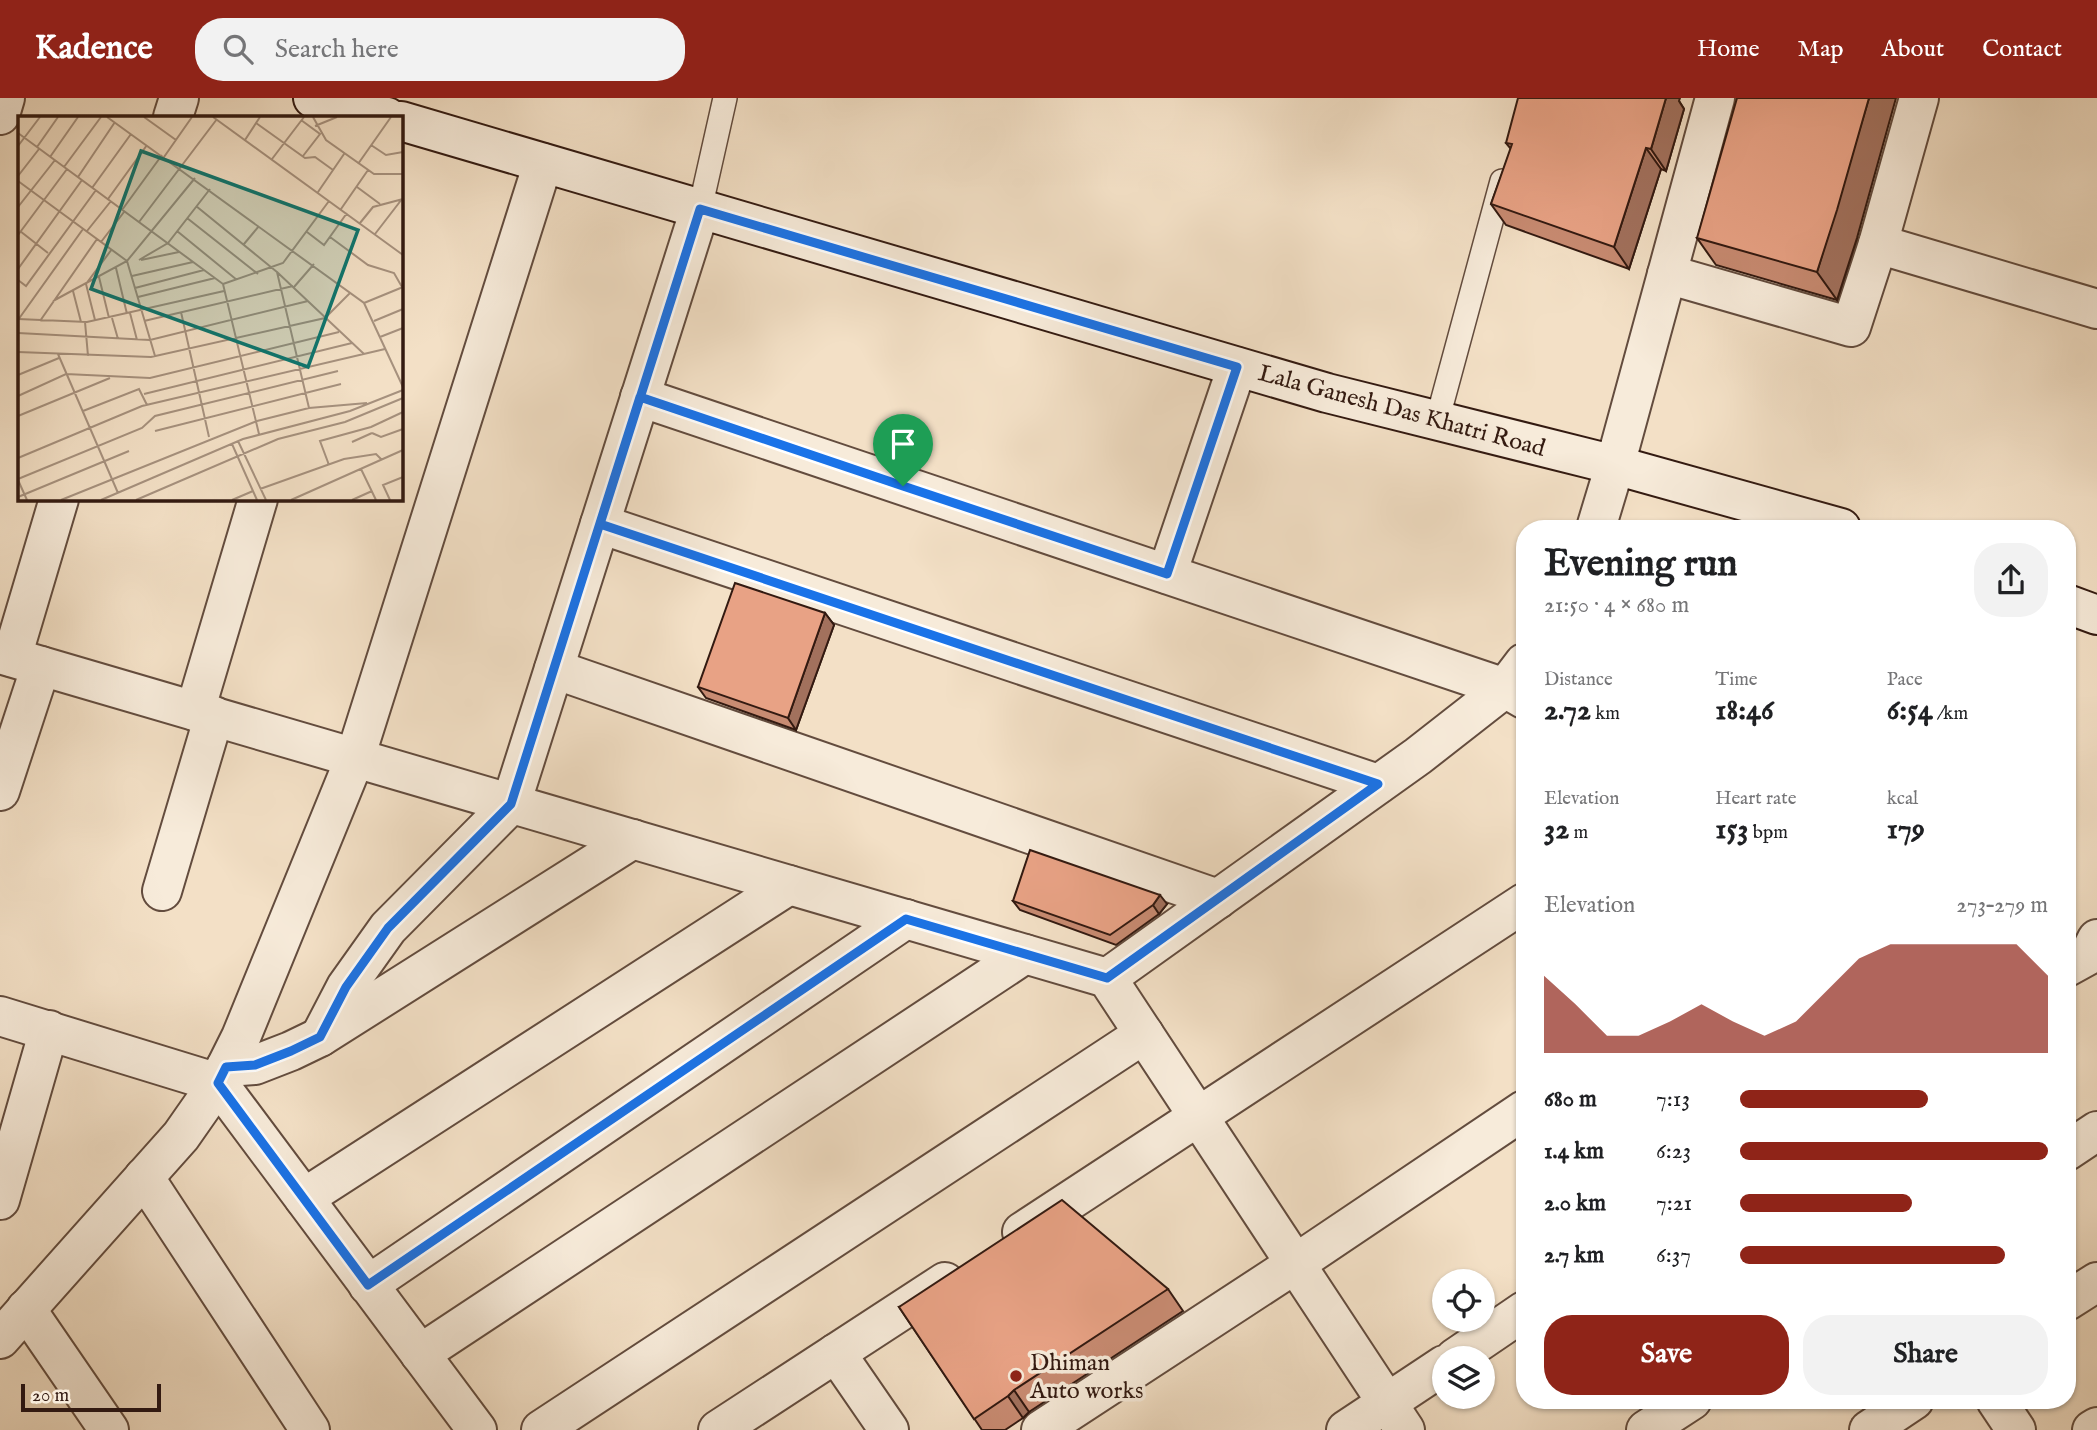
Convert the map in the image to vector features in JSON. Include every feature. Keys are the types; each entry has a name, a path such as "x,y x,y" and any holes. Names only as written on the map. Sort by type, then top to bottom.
{"street":[{"path":"0,115 5,98"},
{"path":"173,116 179,98"},
{"name":"Lala Ganesh Das Khatri Road","path":"313,98 382,113"},
{"path":"1598,520 1715,98"},
{"path":"1667,274 1851,327 1878,244 1919,98"},
{"name":"Lala Ganesh Das Khatri Road","path":"402,119 1327,393 1615,465 1808,520"},
{"path":"0,1339 181,1136 222,1075 241,1037 355,758 543,163"},
{"path":"320,1037 346,987 388,928 511,804 700,209"},
{"path":"1878,244 2097,309"},
{"path":"1167,574 1237,367"},
{"path":"640,397 1167,574 1516,682"},
{"path":"0,791 18,659 60,500"},
{"path":"162,891 258,500"},
{"path":"600,524 1378,784"},
{"path":"2076,607 2097,615"},
{"path":"18,659 1107,978 1396,1417"},
{"path":"554,669 1218,899"},
{"path":"1107,978 1516,684"},
{"path":"0,1016 222,1075 255,1065 320,1037 633,839"},
{"path":"304,1198 789,885"},
{"path":"718,1430 1516,908"},
{"path":"368,1285 906,919"},
{"path":"420,1354 1025,954"},
{"path":"0,1200 49,1030"},
{"path":"541,1430 1144,1034"},
{"path":"222,1075 304,1198 477,1430"},
{"path":"1041,1430 1516,1115"},
{"path":"2076,1145 2097,1131"},
{"path":"144,1177 310,1430"},
{"path":"2076,1295 2097,1282"},
{"path":"26,1309 109,1430"},
{"path":"1473,1346 1516,1316"},
{"path":"836,1353 889,1430"},
{"path":"1346,1430 1396,1417 1432,1378"},
{"path":"1647,1430 1678,1409"},
{"path":"1869,1430 1900,1409"},
{"path":"2002,1409 2016,1430"},
{"path":"2092,1430 2097,1427"}],"lane":[{"path":"700,209 725,98"},
{"path":"1437,421 1506,167"}],"building":[{"path":"1518,98 1666,98 1651,149 1646,148 1614,247 1491,204 1512,144 1506,143"},
{"path":"1737,98 1869,98 1817,272 1697,238"},
{"path":"735,583 825,613 788,718 698,687"},
{"path":"1030,850 1160,895 1153,905 1110,935 1013,901"},
{"name":"Dhiman Auto works","path":"1062,1200 1168,1289 974,1419 899,1307"}],"place":[{"name":"Dhiman Auto works","path":"1016,1376"}],"route":[{"path":"903,486 640,397 511,804 388,928 346,987 320,1037 255,1065 226,1067 218,1083 368,1285 906,919 1107,978 1378,784 600,524 640,397 700,209 1237,367 1167,574 903,486"}]}
